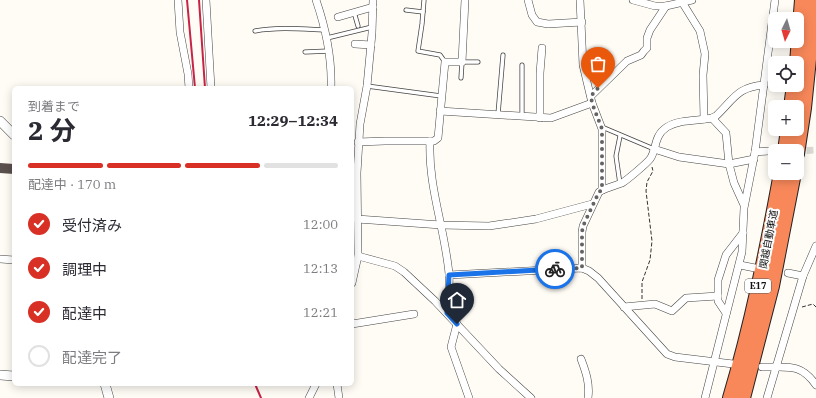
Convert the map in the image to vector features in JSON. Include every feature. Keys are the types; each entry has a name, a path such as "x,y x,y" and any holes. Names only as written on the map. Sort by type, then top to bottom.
{"highway":[{"path":"798,56 802,0"},
{"path":"799,144 804,108 815,0"},
{"name":"関越自動車道","path":"730,398 748,332 780,180"},
{"name":"関越自動車道","path":"743,398 772,286 793,180"}],"street":[{"path":"178,0 180,32 189,86"},
{"path":"206,0 211,86"},
{"path":"316,0 327,38 331,68 331,86"},
{"path":"358,142 385,140 434,141 438,138 444,62 462,62 465,0"},
{"path":"528,0 532,15 537,22 548,24 582,22"},
{"path":"580,0 583,65 591,100 602,127 602,190"},
{"path":"633,0 655,6 666,6 692,0"},
{"path":"705,398 713,361 740,265 744,206 754,156 775,0"},
{"path":"682,2 700,31 705,54 702,75 704,119"},
{"path":"338,17 354,12 373,3 367,86 356,124 358,142 354,173 358,256 354,270"},
{"path":"440,111 551,118 591,100 627,61 641,54 647,48 647,38 650,30 666,6"},
{"path":"355,44 371,45"},
{"path":"540,118 540,73 542,48"},
{"path":"582,268 583,226 592,204 599,192 620,184 651,158 660,135 666,128 678,123 712,118 716,116 743,89 752,86 764,85"},
{"path":"712,118 726,133 729,164 734,183 744,206"},
{"path":"0,121 12,133"},
{"path":"430,141 433,189 441,225 449,275 447,313"},
{"path":"654,149 679,157 729,164 768,152"},
{"path":"357,219 441,225 499,225 520,220 536,219 592,204"},
{"path":"726,313 718,301 718,280 726,255 743,233"},
{"path":"767,398 803,276 816,246"},
{"path":"358,256 395,266 404,272 447,313 499,369 532,398"},
{"path":"0,259 12,260"},
{"path":"740,265 755,268"},
{"path":"449,275 582,268 598,278 667,354 675,357 733,364"},
{"path":"788,273 803,276"},
{"path":"624,307 655,304 672,311 686,298 718,296"},
{"path":"354,324 414,314"},
{"path":"457,324 452,348 469,398"},
{"path":"581,359 587,373 589,390 588,398"},
{"path":"762,367 795,368 810,376 816,385"},
{"path":"0,375 12,376"},
{"path":"106,386 109,398"},
{"path":"308,398 315,386"},
{"path":"337,386 339,398"}],"lane":[{"path":"424,0 418,51 440,55 444,62"},
{"path":"406,10 423,12"},
{"path":"354,12 358,26"},
{"path":"327,38 372,27"},
{"path":"255,31 290,28 325,30"},
{"path":"305,52 329,51"},
{"path":"498,115 503,55"},
{"path":"461,78 462,62 478,62"},
{"path":"522,65 522,117"},
{"path":"367,86 441,96"},
{"path":"602,127 620,136 654,149"},
{"path":"620,136 616,156 620,184"}],"path":[{"path":"643,305 642,282 650,260 652,241 646,191 647,182 653,171 651,158"},
{"path":"794,308 813,304 816,307"}],"building":[{"path":"0,163 12,164 12,174 0,173"}],"tunnel":[{"path":"804,151 816,150"}],"railway":[{"path":"187,0 195,86"},
{"path":"199,0 205,86"},
{"path":"256,386 261,398"}],"way so far":[{"path":"555,269 582,268 583,226 592,204 599,192 602,190 602,129 592,103 591,96 598,88"}],"route":[{"path":"457,324 447,313 449,275 555,269"}]}
